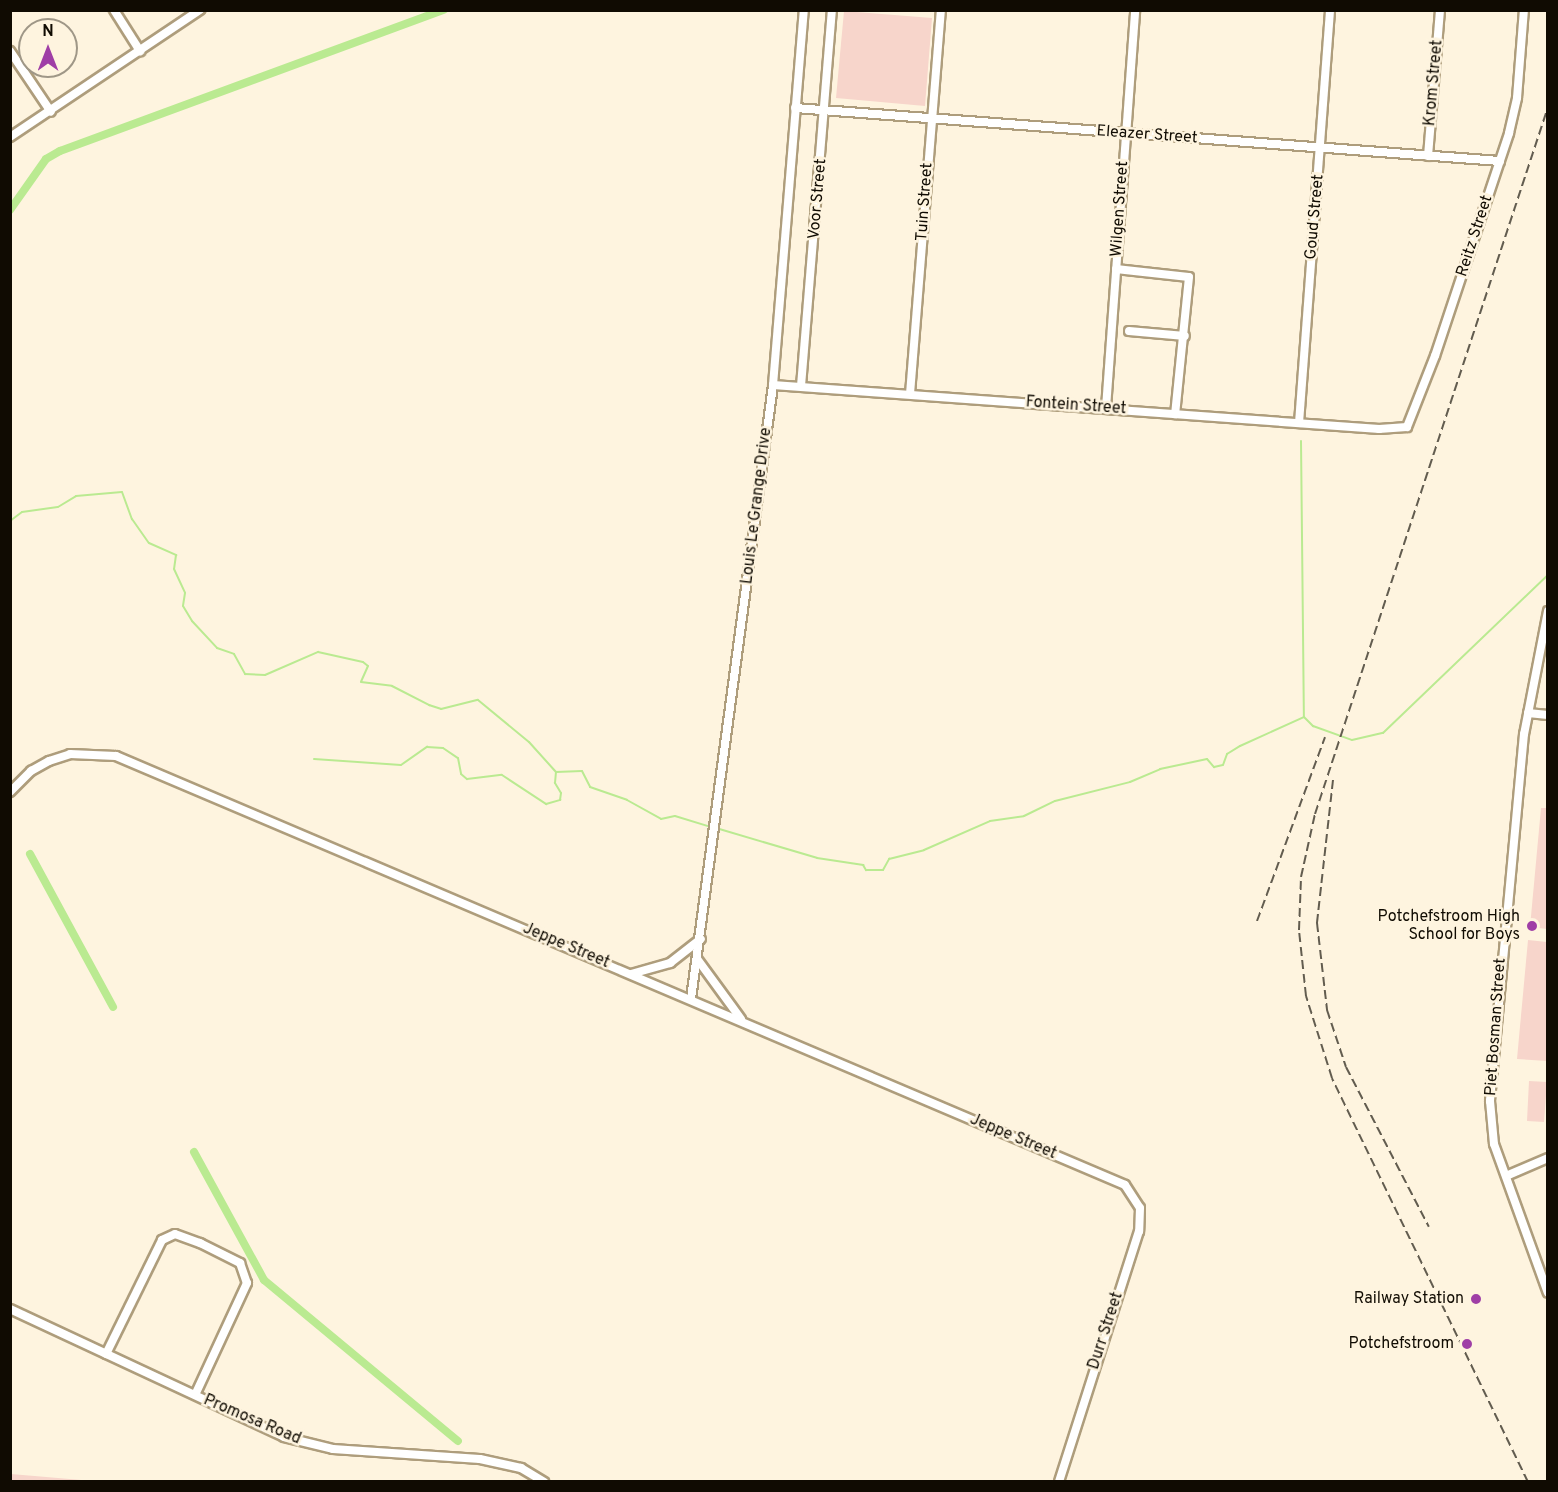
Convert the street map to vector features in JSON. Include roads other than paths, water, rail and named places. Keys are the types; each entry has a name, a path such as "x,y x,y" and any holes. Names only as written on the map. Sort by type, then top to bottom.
{"street":[{"path":"114,10 140,51"},
{"path":"10,137 51,112 200,10"},
{"name":"Louis Le Grange Drive","path":"691,999 701,939 773,385 804,10"},
{"name":"Voor Street","path":"801,387 832,10"},
{"name":"Tuin Street","path":"910,394 941,10"},
{"name":"Wilgen Street","path":"1106,408 1135,10"},
{"name":"Goud Street","path":"1299,423 1330,10"},
{"name":"Krom Street","path":"1428,156 1440,10"},
{"name":"Reitz Street","path":"1379,429 1402,429 1411,422 1500,161 1517,98 1524,10"},
{"path":"10,51 51,112"},
{"name":"Eleazer Street","path":"795,108 1500,161"},
{"path":"1116,269 1189,277 1185,336 1175,414"},
{"path":"1129,332 1185,336"},
{"name":"Fontein Street","path":"773,385 1379,429"},
{"name":"Piet Bosman Street","path":"1548,611 1528,713 1490,1101 1492,1137 1548,1293"},
{"path":"1528,713 1548,715"},
{"name":"Jeppe Street","path":"10,792 31,771 49,761 70,754 117,756 742,1020 1125,1185"},
{"path":"631,974 670,963 701,939"},
{"path":"698,960 742,1020"},
{"path":"1506,1176 1548,1158"},
{"name":"Durr Street","path":"1059,1482 1139,1231 1140,1208 1125,1185"},
{"path":"106,1354 162,1240 175,1234 200,1243 240,1263 247,1283 195,1395"},
{"name":"Promosa Road","path":"10,1309 284,1437 320,1447 480,1459 521,1468 544,1482"}],"waterway":[{"path":"10,210 46,159 60,151 444,10"},
{"path":"1301,441 1304,717 1313,726 1352,740 1383,733 1548,575"},
{"path":"10,521 22,512 58,507 76,496 122,492 132,519 149,543 176,555 174,569 185,593 183,606 192,621 217,648 234,654 245,674 265,675 318,652 363,662 368,666 361,682 392,686 441,709 478,700 529,742 556,772"},
{"path":"716,828 817,858 863,865 866,870 883,870 889,859 924,850 990,821 1024,816 1055,801 1130,782 1160,769 1207,759 1214,767 1223,765 1227,754 1240,746 1304,717"},
{"path":"314,759 401,765 427,747 443,748 458,758 461,774 467,779 502,775 546,804 560,800 561,793 555,783 556,772 582,771 590,787 627,800 661,819 675,816 711,827"},
{"path":"30,854 113,1007"},
{"path":"194,1152 264,1280 458,1441"}],"railway":[{"path":"1528,1482 1332,1078 1306,996 1299,930 1301,877 1315,814 1548,107"},
{"path":"1257,921 1325,737"},
{"path":"1333,780 1317,923 1327,1010 1346,1067 1429,1227"}],"place":[{"name":"Potchefstroom High School for Boys","path":"1532,926"},
{"name":"Railway Station","path":"1476,1299"},
{"name":"Potchefstroom","path":"1467,1344"}]}
